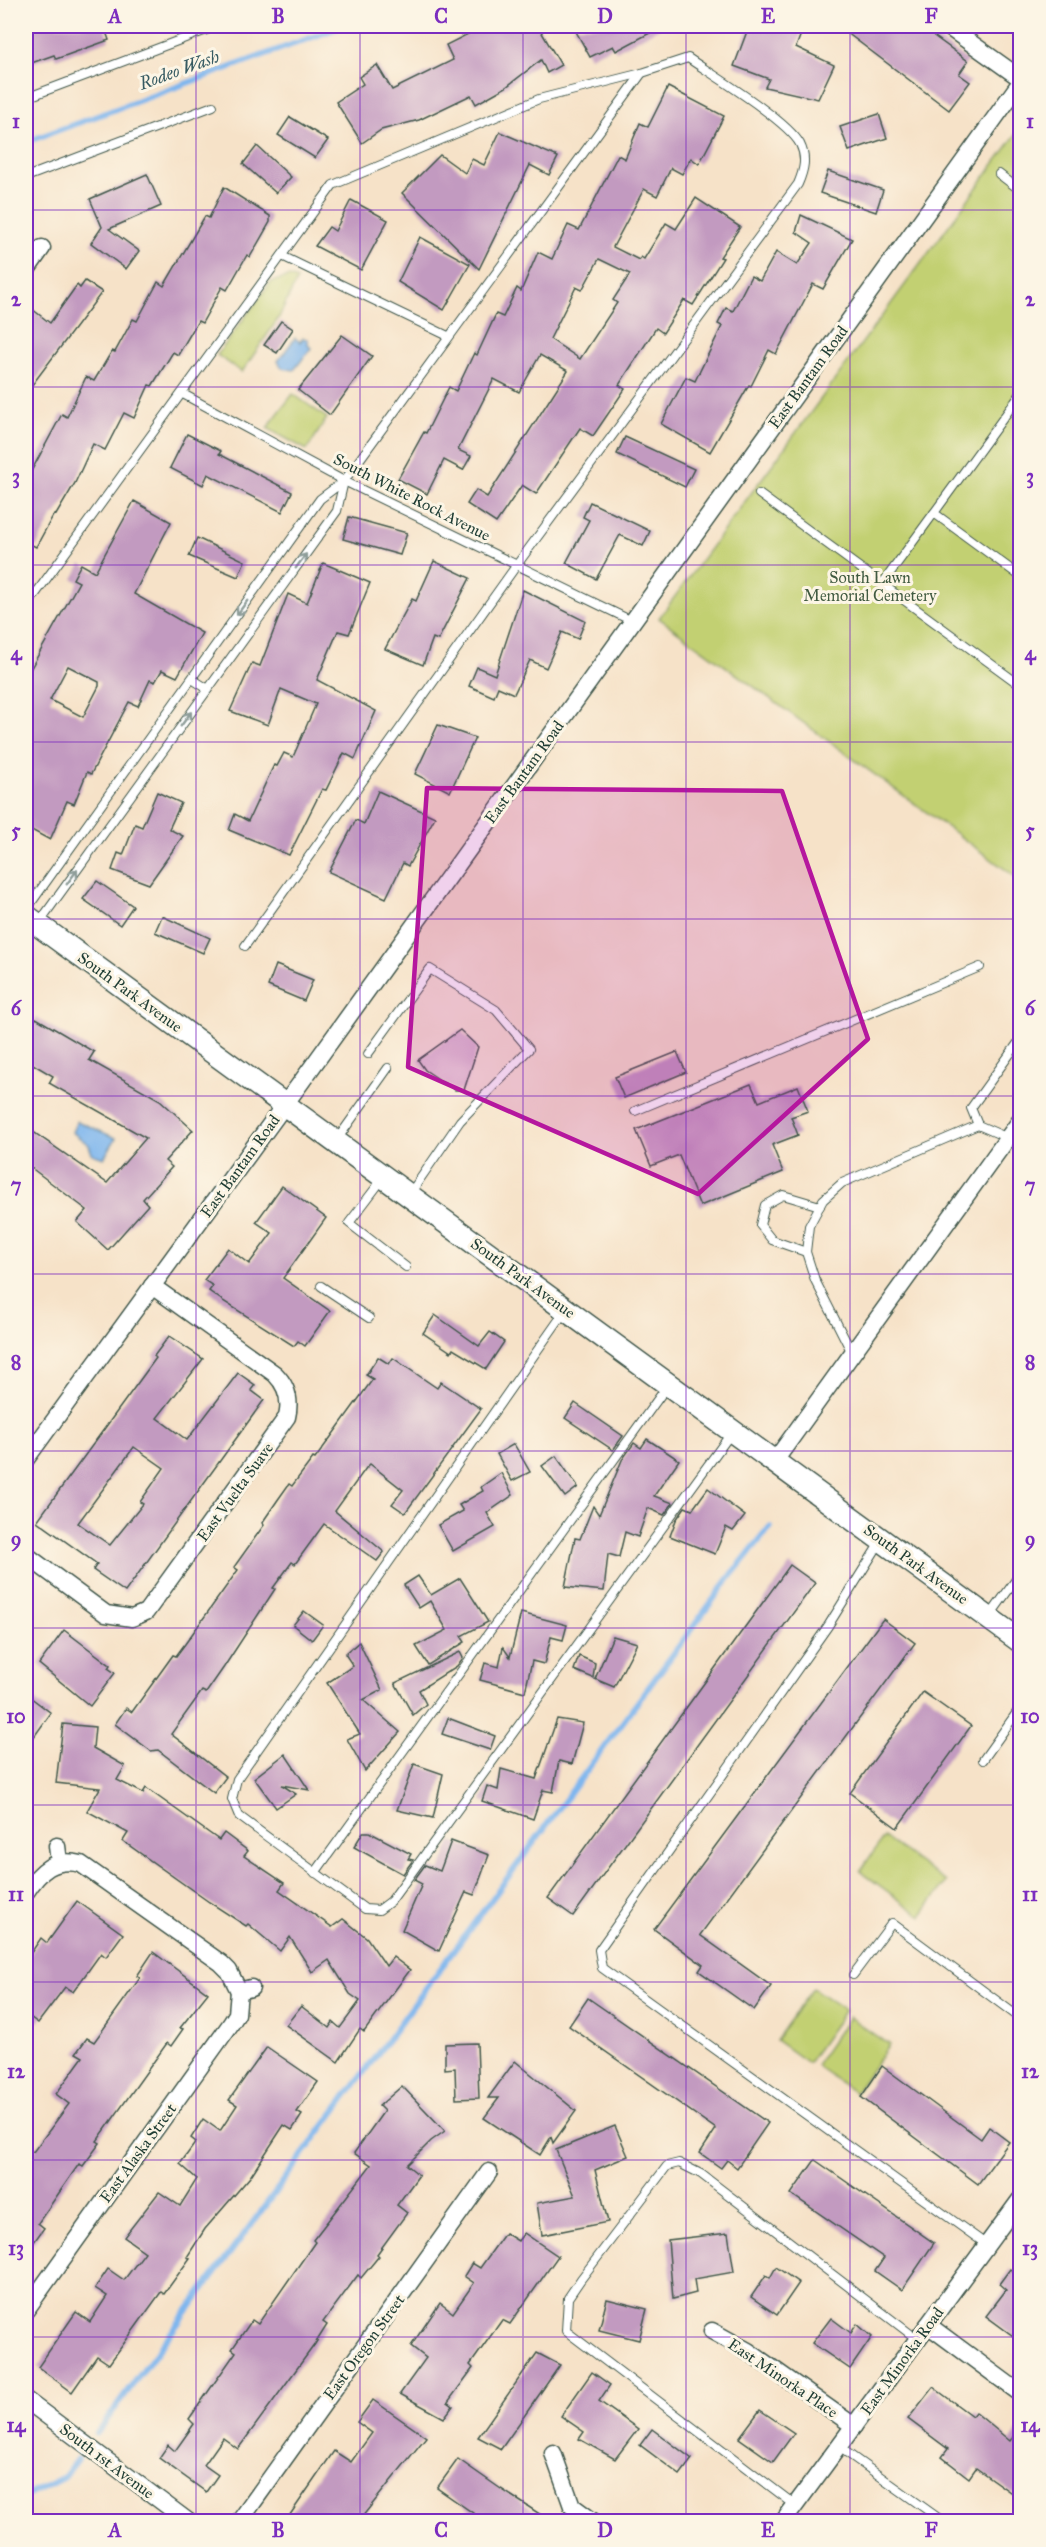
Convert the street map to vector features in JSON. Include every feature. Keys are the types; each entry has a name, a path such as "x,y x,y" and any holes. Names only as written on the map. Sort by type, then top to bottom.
{"main road":[{"name":"South Park Avenue","path":"30,917 1020,1641"}],"street":[{"path":"947,26 1020,78"},
{"name":"East Bantam Road","path":"26,1459 285,1104 1020,83"},
{"path":"26,271 42,248"},
{"path":"774,1462 1020,1121"},
{"name":"East Vuelta Suave","path":"26,1555 106,1614 130,1624 146,1612 157,1599 287,1417 295,1399 275,1374 152,1286"},
{"name":"East Alaska Street","path":"26,1892 58,1854 81,1863 221,1963 245,1989 237,2014 230,2025 26,2310"},
{"name":"East Oregon Street","path":"238,2522 489,2172"},
{"name":"East Minorka Road","path":"783,2522 927,2325 1019,2205"},
{"path":"927,2325 1020,2393"},
{"name":"East Minorka Place","path":"712,2331 748,2351 854,2426"},
{"name":"South 1st Avenue","path":"26,2400 189,2522"},
{"path":"553,2453 572,2506 594,2522"}],"lane":[{"path":"26,99 218,26"},
{"path":"26,607 333,185 539,99 642,73 688,58 792,132 803,153 803,172 798,184 516,566 245,946"},
{"path":"30,917 192,679 320,499 344,481 642,73"},
{"path":"26,177 213,106"},
{"path":"999,174 1020,190"},
{"path":"282,256 448,336"},
{"name":"South White Rock Avenue","path":"183,394 344,481 632,621"},
{"path":"882,584 1020,395"},
{"path":"30,917 208,689 337,511 344,481"},
{"path":"759,494 1020,685"},
{"path":"934,513 1020,576"},
{"path":"192,679 208,689"},
{"path":"635,1111 980,967"},
{"path":"368,1054 430,969 496,1010 529,1049 460,1121 409,1195"},
{"path":"1008,1138 978,1125 970,1108 1020,1040"},
{"path":"336,1142 388,1068"},
{"path":"852,1354 815,1280 806,1252 809,1226 820,1206 842,1183 978,1125"},
{"path":"384,1176 349,1223 406,1267"},
{"path":"806,1252 772,1240 760,1225 765,1205 783,1195 820,1206"},
{"path":"321,1286 369,1318"},
{"path":"566,1310 237,1779 232,1799 238,1816 315,1873 365,1909 379,1910 391,1901 732,1431"},
{"path":"315,1873 668,1384"},
{"path":"883,1540 828,1626 599,1950 602,1968 987,2245"},
{"path":"988,1618 1020,1574"},
{"path":"983,1760 1020,1708"},
{"path":"853,1975 892,1923 1020,2018"},
{"path":"795,2505 566,2331 568,2298 581,2279 667,2166 679,2163 701,2174 917,2339"},
{"path":"839,2446 944,2522"}],"highlighted area":[{"path":"427,788 782,791 868,1039 698,1194 408,1067"}],"green space":[{"name":"South Lawn Memorial Cemetery","path":"1020,129 1020,880 659,618"},
{"path":"289,277 297,280 278,319 242,372 217,355 271,282"},
{"path":"293,394 327,418 307,450 267,428"},
{"path":"884,1837 946,1882 921,1916 860,1871"},
{"path":"813,1988 845,2010 808,2063 776,2040"},
{"path":"849,2017 889,2045 855,2093 816,2065"}],"water":[{"path":"295,338 300,342 303,338 308,339 308,345 311,348 294,370 282,368 278,361"},
{"path":"77,1121 116,1138 104,1158 92,1154 89,1145 72,1132"}],"building":[{"path":"35,26 104,26 109,40 56,59 54,55 26,65 26,29"},
{"path":"484,26 538,26 561,65 547,73 541,60 506,87 476,104 471,95 419,120 381,130 362,143 336,102 363,84 359,77 377,65 392,90 453,60 446,45"},
{"path":"573,26 663,26 616,51 613,46 590,57"},
{"path":"749,26 804,26 796,47 834,65 818,99 765,87 769,79 734,66"},
{"path":"838,26 920,26 968,61 959,74 970,82 949,110"},
{"path":"668,87 724,116 699,164 691,158 682,174 671,168 657,196 644,189 613,247 639,260 641,257 644,259 666,223 676,229 696,198 740,227 693,305 684,300 663,333 656,328 619,385 625,389 593,436 580,428 536,494 522,485 496,523 467,504 476,490 487,497 568,371 540,355 519,392 494,379 458,450 471,456 463,470 444,460 427,494 398,479 424,432 426,433 449,387 456,391 474,353 477,355 496,314 503,317 517,288 521,291 538,252 552,259 568,225 579,230 618,155 625,159 640,123 648,127","holes":["599,259 630,274 613,300 617,303 580,359 550,339 576,287 582,290"]},
{"path":"879,114 887,138 849,151 840,127"},
{"path":"290,117 328,140 315,158 278,135"},
{"path":"500,132 558,157 549,175 530,165 479,269 402,193 440,155 465,173 472,159 484,165"},
{"path":"257,146 291,177 276,193 243,164"},
{"path":"828,171 883,190 876,212 820,193"},
{"path":"147,174 161,206 109,229 139,251 126,269 91,243 102,227 90,199"},
{"path":"224,187 270,216 270,222 250,257 247,255 227,290 222,287 202,323 198,321 178,355 173,352 152,386 149,385 134,418 124,413 105,450 93,444 75,483 56,515 54,514 36,547 26,542 26,481 62,414 67,417 86,377 94,381 112,351 115,352 133,319 137,321 158,282 164,286 205,216 209,218"},
{"path":"351,200 388,220 361,270 315,246 329,227 335,231"},
{"path":"801,215 852,239 823,289 813,284 776,354 769,350 751,386 749,385 710,452 661,424 686,377 695,381 722,326 718,324 726,308 733,311 751,276 760,281 776,252 797,265 812,243 796,232"},
{"path":"420,237 470,264 444,310 398,282"},
{"path":"85,281 102,292 26,393 26,317 32,309 50,323 77,285 80,288"},
{"path":"281,321 293,329 277,353 264,345"},
{"path":"342,335 372,356 330,415 298,390"},
{"path":"187,434 221,451 219,454 292,492 282,512 208,474 203,485 170,468"},
{"path":"625,437 694,469 685,487 617,454"},
{"path":"134,501 171,522 134,594 202,633 177,677 162,670 155,682 150,680 138,706 129,702 91,774 87,772 74,804 67,801 50,840 26,827 26,677 79,582 73,579 81,564 95,572","holes":["68,666 99,682 83,717 50,700"]},
{"path":"590,502 650,531 643,546 620,535 596,579 566,563 589,520 583,517"},
{"path":"349,517 407,533 400,555 343,539"},
{"path":"197,538 245,561 238,577 189,556"},
{"path":"434,561 470,578 438,640 433,638 423,665 385,649 412,599 416,601"},
{"path":"323,563 370,583 349,634 338,631 317,680 376,711 355,759 344,753 326,790 322,789 289,855 229,830 235,814 248,821 274,765 277,766 284,753 293,757 316,704 281,689 268,725 230,711 252,663 260,666 288,594 307,603"},
{"path":"523,590 585,621 578,639 562,632 546,668 530,660 514,694 498,687 494,697 469,686 477,667 495,675"},
{"path":"438,725 475,738 450,792 415,774"},
{"path":"378,791 435,817 408,866 403,863 386,898 329,872 356,820 364,824"},
{"path":"157,792 181,803 169,829 183,836 149,884 112,870 118,853 123,855 135,824 142,827"},
{"path":"97,881 133,906 120,925 83,899"},
{"path":"162,916 210,938 203,953 155,932"},
{"path":"276,965 313,980 304,1001 268,986"},
{"path":"36,1018 94,1052 89,1060 160,1100 193,1130 165,1161 172,1167 143,1199 148,1205 108,1250 77,1222 87,1210 26,1164 26,1127 107,1183 146,1138 49,1083 53,1076 26,1060 26,1036"},
{"path":"460,1030 478,1047 464,1090 455,1090 425,1070 418,1060"},
{"path":"677,1052 686,1072 624,1098 615,1077"},
{"path":"751,1084 759,1102 798,1086 808,1111 791,1117 798,1135 772,1145 783,1172 700,1206 679,1155 651,1166 636,1130"},
{"path":"282,1186 326,1218 283,1278 330,1311 305,1346 298,1341 294,1346 223,1301 209,1291 213,1286 204,1280 228,1248 249,1264 272,1233 256,1222"},
{"path":"435,1315 479,1346 490,1332 504,1342 486,1369 453,1349 451,1352 423,1333"},
{"path":"169,1336 203,1359 157,1418 187,1440 238,1373 255,1385 251,1390 264,1400 125,1592 93,1570 97,1564 37,1521 156,1358 154,1356","holes":["134,1447 164,1468 140,1502 143,1504 110,1545 78,1523"]},
{"path":"378,1357 389,1364 393,1358 437,1388 441,1382 481,1409 405,1513 392,1504 403,1490 370,1464 366,1468 335,1511 384,1552 377,1561 324,1524 295,1564 292,1562 273,1588 275,1589 206,1693 202,1691 171,1734 226,1777 214,1793 158,1750 151,1751 115,1724 126,1708 132,1712 173,1655 176,1656 185,1644 238,1570 234,1567 264,1525 262,1523 289,1484 292,1486 313,1458 315,1459 373,1379 366,1375"},
{"path":"575,1403 623,1436 613,1450 565,1418"},
{"path":"647,1439 679,1460 654,1496 673,1503 664,1515 648,1508 638,1537 625,1532 619,1557 608,1554 604,1591 565,1587 575,1538 580,1539 593,1506 599,1515 622,1460 634,1443 641,1448"},
{"path":"514,1444 530,1472 512,1481 497,1454"},
{"path":"556,1456 578,1487 565,1497 542,1466"},
{"path":"501,1473 513,1495 487,1513 495,1527 453,1551 438,1525 463,1511 459,1505 483,1491 481,1487"},
{"path":"708,1488 745,1516 733,1531 726,1527 715,1554 670,1536 676,1520 685,1507 692,1510"},
{"path":"790,1565 815,1583 573,1916 548,1898"},
{"path":"418,1576 431,1595 460,1578 488,1622 461,1636 465,1642 428,1665 416,1646 447,1630 430,1601 419,1608 404,1585"},
{"path":"304,1611 323,1625 312,1640 293,1625"},
{"path":"521,1613 567,1625 563,1640 551,1637 544,1664 532,1661 525,1692 480,1680 485,1663 499,1667 503,1647 510,1657"},
{"path":"883,1619 915,1643 700,1935 771,1986 754,2010 699,1971 703,1965 654,1929"},
{"path":"64,1630 110,1665 108,1668 115,1673 90,1706 39,1664"},
{"path":"613,1636 637,1643 614,1687 595,1679"},
{"path":"359,1642 382,1690 363,1700 400,1732 365,1771 347,1739 360,1734 327,1683 353,1666 345,1654"},
{"path":"460,1652 463,1658 457,1666 419,1690 426,1704 413,1715 395,1683"},
{"path":"579,1656 595,1663 593,1678 574,1670"},
{"path":"923,1692 971,1726 897,1828 850,1793"},
{"path":"26,1694 51,1713 26,1748"},
{"path":"448,1718 495,1736 490,1750 442,1734"},
{"path":"557,1719 583,1723 572,1764 559,1761 553,1792 543,1790 533,1819 482,1801 487,1786 498,1790 501,1769 536,1779"},
{"path":"63,1724 95,1727 93,1748 125,1766 117,1780 143,1793 146,1788 219,1840 224,1833 248,1851 244,1856 284,1883 279,1890 332,1927 343,1919 367,1938 386,1966 393,1957 410,1970 364,2032 360,2029 338,2062 286,2025 301,2006 329,2028 333,2022 340,2028 360,2001 350,1994 329,1960 312,1972 290,1937 280,1951 248,1924 246,1926 209,1902 123,1841 128,1833 87,1811 100,1788 56,1783"},
{"path":"285,1754 309,1790 282,1785 296,1794 276,1808 254,1778"},
{"path":"414,1764 443,1774 433,1818 397,1810"},
{"path":"363,1832 369,1832 411,1854 408,1859 413,1860 403,1874 354,1847"},
{"path":"451,1841 489,1855 474,1895 466,1892 439,1951 402,1930 422,1884 414,1880 425,1865 440,1871"},
{"path":"77,1901 123,1934 106,1957 101,1953 73,1992 65,1987 38,2023 26,2014 26,1960 41,1938 47,1943"},
{"path":"153,1952 208,1993 180,2028 183,2029 171,2046 167,2043 97,2141 100,2143 83,2166 79,2164 38,2223 44,2228 26,2253 26,2147 33,2152 69,2104 56,2094 83,2057 76,2053 87,2038 94,2042 140,1978 137,1976"},
{"path":"588,1998 768,2123 737,2168 727,2160 721,2168 700,2153 716,2129 569,2026"},
{"path":"477,2043 479,2098 456,2099 455,2068 445,2069 445,2044"},
{"path":"267,2047 318,2082 297,2112 302,2115 292,2130 284,2125 250,2177 205,2229 187,2257 190,2258 164,2294 161,2292 109,2364 97,2356 72,2392 38,2367 76,2312 90,2322 107,2296 95,2288 108,2269 124,2280 145,2252 124,2237 159,2192 180,2206 197,2179 180,2164 196,2142 191,2138 203,2119 220,2131 237,2105 229,2100"},
{"path":"515,2061 576,2111 553,2143 551,2137 540,2155 484,2118 499,2098 488,2098"},
{"path":"882,2066 981,2139 989,2127 1009,2142 978,2184 861,2097"},
{"path":"402,2086 445,2131 431,2141 407,2165 419,2175 397,2205 407,2213 377,2254 379,2256 361,2278 358,2275 323,2322 327,2325 315,2344 238,2449 223,2438 204,2465 218,2475 206,2492 159,2458 168,2445 175,2451 194,2424 189,2419 236,2352 232,2349 252,2320 258,2324 315,2242 313,2240 371,2165 354,2153 384,2111 379,2106"},
{"path":"615,2126 628,2156 595,2170 608,2222 542,2235 537,2203 575,2196 556,2150"},
{"path":"815,2160 934,2243 902,2290 875,2271 884,2258 791,2194"},
{"path":"505,2233 518,2241 524,2233 558,2256 510,2324 502,2320 470,2365 473,2368 448,2402 453,2406 444,2418 400,2394 426,2358 411,2346 440,2303 453,2313 474,2283 464,2276 472,2263 480,2268"},
{"path":"728,2233 734,2272 694,2279 696,2293 673,2299 668,2240"},
{"path":"776,2267 799,2283 777,2315 751,2297 766,2275 770,2278"},
{"path":"1010,2269 1017,2274 1020,2270 1020,2341 986,2316 1006,2290 999,2284"},
{"path":"607,2299 647,2309 639,2340 599,2330"},
{"path":"831,2318 851,2333 857,2324 872,2337 850,2369 812,2343"},
{"path":"537,2353 560,2365 501,2449 478,2437"},
{"path":"592,2372 610,2385 599,2401 638,2429 615,2459 579,2439 584,2432 561,2416"},
{"path":"933,2387 972,2416 975,2412 1010,2441 1020,2428 1020,2499 976,2468 969,2478 942,2457 948,2449 908,2419"},
{"path":"373,2400 426,2437 358,2522 285,2522 334,2451 351,2462 372,2433 357,2422"},
{"path":"760,2410 794,2433 773,2462 739,2438"},
{"path":"652,2429 692,2459 680,2475 640,2445"},
{"path":"458,2459 552,2522 486,2522 437,2488"}],"waterway":[{"name":"Rodeo Wash","path":"26,142 343,26"},
{"path":"97,2433 733,1573 770,1527"},
{"path":"26,2496 64,2477 78,2459"}]}
